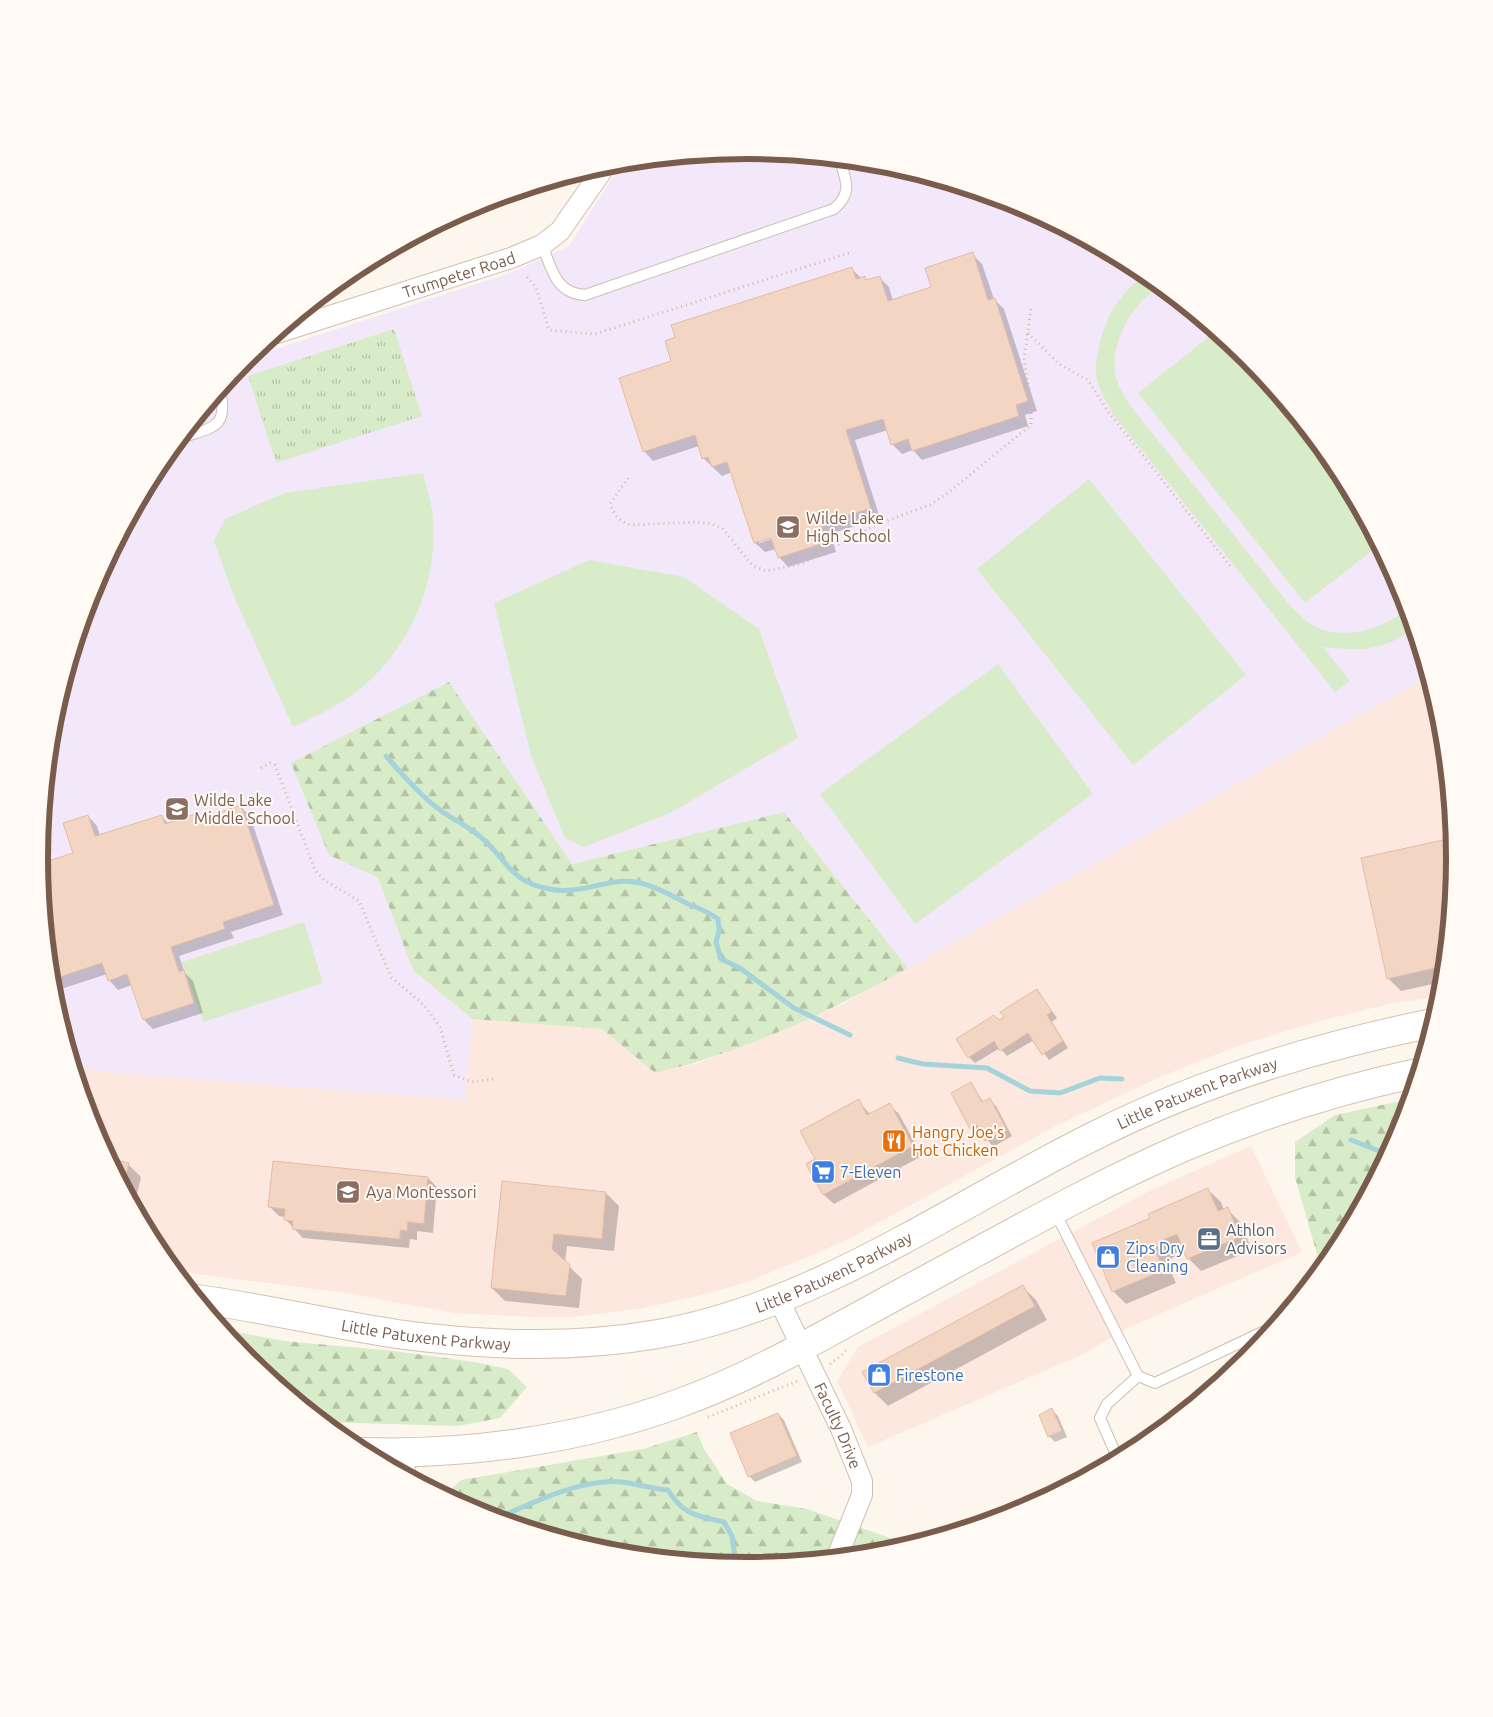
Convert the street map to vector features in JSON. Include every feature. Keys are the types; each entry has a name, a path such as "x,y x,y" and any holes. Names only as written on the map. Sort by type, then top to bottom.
{"main road":[{"name":"Little Patuxent Parkway","path":"206,1301 397,1334 476,1343 532,1345 599,1342 660,1334 716,1320 778,1298 858,1263 1092,1137 1158,1105 1225,1079 1297,1055 1425,1025"},
{"path":"389,1459 409,1465 490,1447 616,1423 678,1404 743,1376 800,1347 1054,1211 1183,1147 1241,1124 1308,1101 1411,1075"}],"street":[{"name":"Trumpeter Road","path":"294,327 511,258 542,246 560,231 599,176"},
{"name":"Faculty Drive","path":"778,1298 841,1429 862,1481 862,1495 839,1552"}],"lane":[{"path":"542,246 558,282 565,291 585,295 834,209 843,201 848,186 842,166"},
{"path":"192,434 217,423 222,416 224,408 222,397"},
{"path":"1054,1211 1138,1376 1155,1383 1258,1334"},
{"path":"1115,1452 1100,1418 1108,1404 1138,1376"}],"path":[{"path":"527,277 536,287 550,330 595,334 852,252"},
{"path":"628,478 610,504 615,516 622,522 631,525 697,522 712,524 723,529 752,565 766,571 801,564 878,524 930,505 949,492 1031,425 1031,400 1024,360 1031,308"},
{"path":"1028,332 1059,364 1088,380 1107,410 1231,567"},
{"path":"261,768 270,763 275,765 315,870 324,880 359,900 391,977 425,1006 440,1027 454,1076 472,1082 495,1079"}],"shaded area":[{"name":"Wilde Lake High School","path":"746,159 838,165 883,173 927,183 1014,213 1096,253 1135,277 1172,304 1241,364 1301,433 1328,470 1352,509 1392,591 1422,680 908,968 784,812 572,864 449,683 329,855 378,878 413,970 472,1019 465,1100 107,1072 80,1066 71,1039 53,950 48,858 53,767 71,678 85,634 101,591 141,509 165,470 192,433 221,398 264,353 507,274 569,246 617,172 655,165"},
{"path":"1422,680 1440,767 1446,858 1440,950 1431,998 1393,1003 1312,1023 1235,1047 1160,1077 1060,1124 845,1241 750,1281 707,1294 643,1308 575,1317 534,1317 454,1313 346,1293 183,1272 141,1208 120,1168 101,1126 80,1066 107,1072 465,1100 472,1019 602,1029 655,1073 698,1063 841,1005"},
{"path":"1251,1146 1302,1252 1125,1329 1082,1355 868,1447 837,1381 858,1347 1151,1190"}],"green space":[{"path":"1139,280 1154,291 1141,302 1133,312 1120,335 1115,360 1115,372 1120,389 1129,404 1293,609 1318,628 1341,633 1377,627 1400,613 1407,632 1392,642 1381,646 1359,649 1323,647 1350,681 1335,692 1113,414 1097,380 1096,365 1105,325 1114,306"},
{"path":"394,329 422,416 276,463 248,376"},
{"path":"1210,336 1241,364 1301,433 1328,470 1352,509 1373,550 1305,603 1138,393"},
{"path":"423,473 432,510 434,536 432,561 418,611 407,634 375,675 356,692 333,707 293,727 235,599 214,541 225,519 284,493"},
{"path":"1089,479 1246,675 1133,765 977,569"},
{"path":"589,560 684,577 759,629 798,738 670,813 584,847 565,838 531,756 494,603"},
{"path":"998,664 1093,794 915,924 820,794"},
{"path":"449,682 572,864 784,812 908,968 848,1000 785,1029 721,1054 655,1073 602,1029 472,1019 413,970 378,878 329,855 291,763"},
{"path":"304,922 323,983 203,1022 182,962"},
{"path":"1401,1101 1373,1168 1352,1208 1319,1260 1295,1177 1295,1142 1335,1115"},
{"path":"232,1331 284,1341 394,1351 474,1362 508,1369 527,1387 500,1418 458,1426 334,1422 286,1384 252,1353"},
{"path":"697,1432 704,1449 727,1484 757,1501 807,1509 898,1541 838,1552 792,1556 746,1558 655,1552 566,1534 479,1504 449,1490 461,1480 643,1449"}],"building":[{"path":"973,252 988,300 995,298 1028,401 1016,405 1019,416 912,451 908,439 891,445 883,419 846,430 871,508 821,524 827,542 778,558 771,538 754,543 727,462 712,467 708,457 702,459 695,435 643,452 619,378 671,361 665,341 675,337 671,325 852,267 856,279 865,276 866,280 880,276 888,301 931,287 925,268"},
{"path":"241,805 274,905 223,922 225,929 171,947 179,972 184,970 194,1003 143,1020 127,974 108,981 102,963 58,978 53,950 49,904 48,861 73,853 63,823 88,815 95,836 162,815 165,824 198,813 200,819"},
{"path":"1445,839 1444,904 1437,968 1387,979 1361,858"},
{"path":"1037,989 1052,1012 1047,1015 1063,1041 1042,1055 1028,1033 1000,1051 994,1041 968,1058 956,1039 994,1015 999,1020 1004,1017 1000,1012"},
{"path":"971,1082 982,1102 990,1098 1007,1130 985,1141 977,1125 970,1129 951,1093"},
{"path":"859,1099 867,1115 890,1103 913,1146 823,1195 806,1164 815,1159 800,1131"},
{"path":"116,1160 129,1163 125,1178"},
{"name":"Aya Montessori","path":"273,1161 428,1177 424,1224 408,1222 407,1231 400,1230 400,1239 292,1229 293,1221 284,1220 285,1209 268,1207"},
{"path":"502,1181 606,1192 602,1239 554,1234 552,1249 570,1265 566,1296 491,1288"},
{"path":"1208,1188 1218,1211 1228,1207 1240,1237 1187,1259 1177,1234 1163,1240 1164,1243 1154,1248 1164,1270 1112,1292 1092,1243 1150,1218 1148,1214"},
{"path":"1023,1285 1035,1306 874,1393 862,1372"},
{"path":"1052,1408 1062,1431 1048,1437 1039,1415"},
{"path":"778,1413 797,1456 748,1477 730,1433"}],"waterway":[{"path":"386,756 425,798 478,835 525,881 535,886 558,890 574,890 616,882 636,882 654,887 707,912 718,919 719,931 716,942 721,959 740,968 794,1008 850,1035"},
{"path":"898,1058 923,1064 987,1068 1030,1091 1060,1093 1100,1078 1122,1079"},
{"path":"1351,1140 1380,1151"},
{"path":"507,1514 557,1493 591,1484 622,1482 668,1490 685,1510 698,1516 724,1522 732,1536 735,1558"}],"place":[{"name":"Wilde Lake High School","path":"788,527"},
{"name":"Wilde Lake Middle School","path":"177,809"},
{"name":"Hangry Joe's Hot Chicken","path":"894,1141"},
{"name":"7-Eleven","path":"823,1172"},
{"name":"Aya Montessori","path":"348,1192"},
{"name":"Athlon Advisors","path":"1209,1239"},
{"name":"Zips Dry Cleaning","path":"1108,1257"},
{"name":"Firestone","path":"879,1375"}]}
